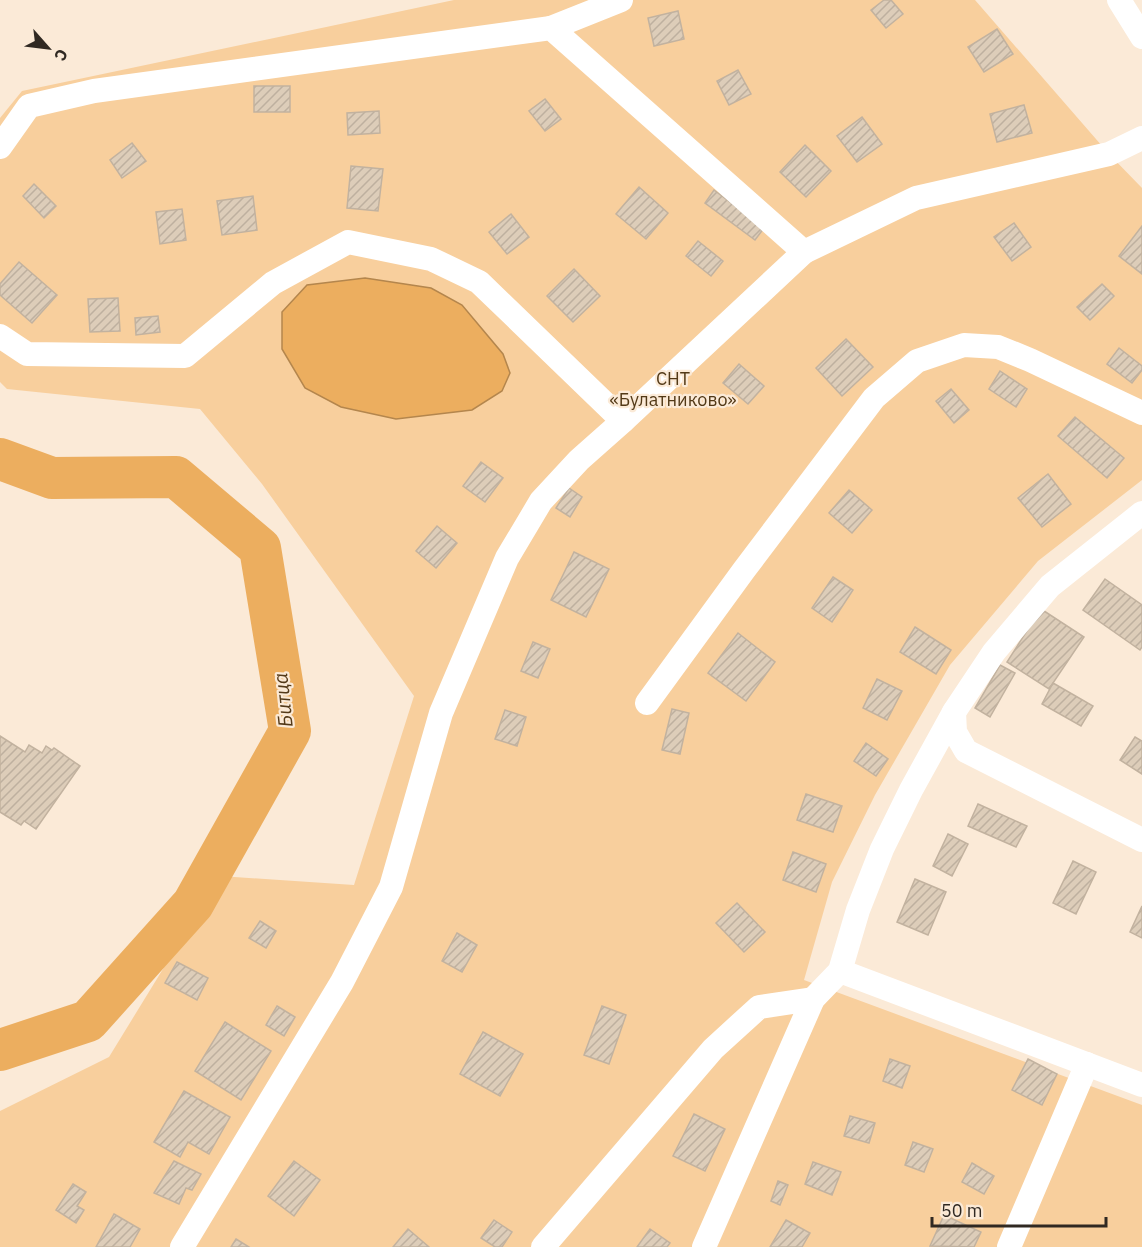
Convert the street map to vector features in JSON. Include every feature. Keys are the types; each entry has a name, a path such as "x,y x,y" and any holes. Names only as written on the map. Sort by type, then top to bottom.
{"street":[{"path":"0,147 29,106 94,90 550,28 621,0"},
{"path":"1119,0 1142,38"},
{"path":"550,28 804,252"},
{"path":"182,1247 342,982 391,887 441,713 507,558 542,501 579,460 804,252 916,198 1109,154 1142,138"},
{"path":"0,336 27,354 185,356 273,283 348,242 431,259 479,282 623,421"},
{"path":"647,702 874,398 917,361 964,345 998,347 1142,414"},
{"path":"704,1247 813,999 840,971 858,910 882,849 954,712 994,652 1050,586 1142,513"},
{"path":"954,712 955,732 966,751 1142,840"},
{"path":"840,971 1142,1085"},
{"path":"543,1247 721,1042 759,1007 813,999"},
{"path":"1009,1247 1087,1064"}],"green space":[{"name":"СНТ «Булатниково»","path":"454,0 975,0 1109,154 1142,188 1142,480 1038,561 950,665 875,795 832,882 804,980 1142,1105 1142,1247 0,1247 0,1111 109,1057 220,876 354,885 414,696 262,484 200,409 7,389 0,382 0,118 22,91"}],"shaded area":[{"path":"365,278 431,288 462,305 503,354 510,373 502,391 472,410 396,419 341,407 305,388 282,349 282,312 307,285"}],"building":[{"path":"884,0 891,0 903,14 886,28 871,10"},
{"path":"678,11 684,39 654,46 648,18"},
{"path":"997,29 1013,54 984,72 968,47"},
{"path":"738,70 751,94 729,105 717,81"},
{"path":"254,86 290,86 290,112 254,112"},
{"path":"545,99 561,119 545,131 529,111"},
{"path":"1024,105 1032,133 997,142 990,114"},
{"path":"379,111 380,133 348,135 347,113"},
{"path":"862,117 882,144 857,162 837,136"},
{"path":"132,143 146,161 122,178 110,160"},
{"path":"805,145 831,171 806,197 780,172"},
{"path":"351,166 383,169 378,211 347,208"},
{"path":"34,184 56,206 44,218 23,196"},
{"path":"639,187 668,213 646,239 616,214"},
{"path":"714,190 764,228 755,240 705,203"},
{"path":"253,196 257,230 222,235 217,201"},
{"path":"182,209 186,240 160,244 156,212"},
{"path":"511,214 529,237 507,254 489,232"},
{"path":"1014,223 1031,247 1012,261 994,237"},
{"path":"1142,226 1142,274 1119,256"},
{"path":"698,241 723,261 711,276 686,256"},
{"path":"19,262 57,295 32,323 0,295 0,284"},
{"path":"574,269 600,296 573,322 547,296"},
{"path":"1102,284 1114,296 1090,320 1077,307"},
{"path":"118,298 120,331 90,332 88,299"},
{"path":"158,316 160,332 136,335 135,318"},
{"path":"846,339 873,367 842,396 816,368"},
{"path":"1119,348 1142,366 1142,370 1132,383 1107,364"},
{"path":"739,364 764,386 748,404 723,383"},
{"path":"1000,371 1027,389 1016,407 989,389"},
{"path":"951,389 969,410 954,423 936,401"},
{"path":"1075,417 1124,458 1107,478 1058,436"},
{"path":"481,462 503,478 485,502 463,486"},
{"path":"1048,474 1071,504 1042,527 1018,498"},
{"path":"569,488 582,497 570,517 556,508"},
{"path":"849,490 872,510 852,533 829,513"},
{"path":"437,526 457,543 436,568 416,551"},
{"path":"574,552 609,569 586,617 551,600"},
{"path":"833,577 853,590 832,622 812,608"},
{"path":"1105,579 1142,605 1142,647 1140,650 1083,610"},
{"path":"1041,609 1084,637 1049,689 1007,662"},
{"path":"915,627 951,650 936,674 900,652"},
{"path":"738,633 775,662 746,701 708,673"},
{"path":"533,642 550,649 538,678 521,671"},
{"path":"1000,665 1015,673 990,717 975,708"},
{"path":"877,679 902,691 887,720 863,708"},
{"path":"1053,683 1093,706 1081,726 1042,704"},
{"path":"672,709 689,713 680,754 662,750"},
{"path":"505,710 526,717 517,746 495,739"},
{"path":"0,736 25,752 29,745 42,753 46,746 52,750 54,748 80,766 36,829 24,821 21,825 0,812"},
{"path":"1135,737 1142,741 1142,774 1120,760"},
{"path":"866,743 888,759 876,776 854,761"},
{"path":"806,794 842,806 833,832 797,820"},
{"path":"978,804 1027,826 1016,847 968,826"},
{"path":"948,834 968,844 952,876 933,866"},
{"path":"793,852 826,864 816,892 783,880"},
{"path":"1073,861 1096,872 1076,914 1053,903"},
{"path":"915,879 946,892 928,935 897,922"},
{"path":"737,903 765,932 744,952 716,923"},
{"path":"1142,906 1142,938 1130,932"},
{"path":"260,921 276,931 266,948 249,938"},
{"path":"457,933 477,945 462,972 442,961"},
{"path":"177,962 208,978 197,1000 165,983"},
{"path":"277,1006 295,1017 284,1036 266,1025"},
{"path":"602,1006 626,1015 609,1064 584,1055"},
{"path":"225,1022 271,1051 241,1100 195,1071"},
{"path":"483,1032 523,1054 500,1096 460,1074"},
{"path":"890,1059 910,1066 902,1088 883,1081"},
{"path":"1028,1059 1057,1074 1042,1105 1012,1090"},
{"path":"184,1091 230,1117 209,1154 188,1142 180,1157 154,1142"},
{"path":"694,1114 725,1129 705,1171 673,1156"},
{"path":"850,1116 875,1123 869,1143 844,1136"},
{"path":"913,1142 933,1149 924,1172 905,1165"},
{"path":"174,1161 201,1174 192,1190 186,1188 179,1204 154,1193"},
{"path":"294,1161 320,1180 294,1216 268,1196"},
{"path":"813,1162 841,1172 832,1195 805,1184"},
{"path":"972,1163 994,1176 984,1194 962,1182"},
{"path":"778,1181 788,1185 780,1205 771,1201"},
{"path":"73,1184 86,1192 77,1206 84,1210 76,1223 56,1210"},
{"path":"114,1214 140,1229 130,1247 96,1247"},
{"path":"944,1215 981,1232 974,1247 930,1246"},
{"path":"494,1220 512,1232 502,1247 495,1247 481,1238"},
{"path":"786,1220 810,1233 802,1247 770,1247"},
{"path":"408,1229 429,1247 393,1247"},
{"path":"650,1229 670,1243 667,1247 637,1247"},
{"path":"236,1239 249,1247 231,1247"}],"waterway":[{"name":"Битца","path":"0,459 52,478 176,477 260,548 290,731 193,904 88,1021 0,1050"}]}
